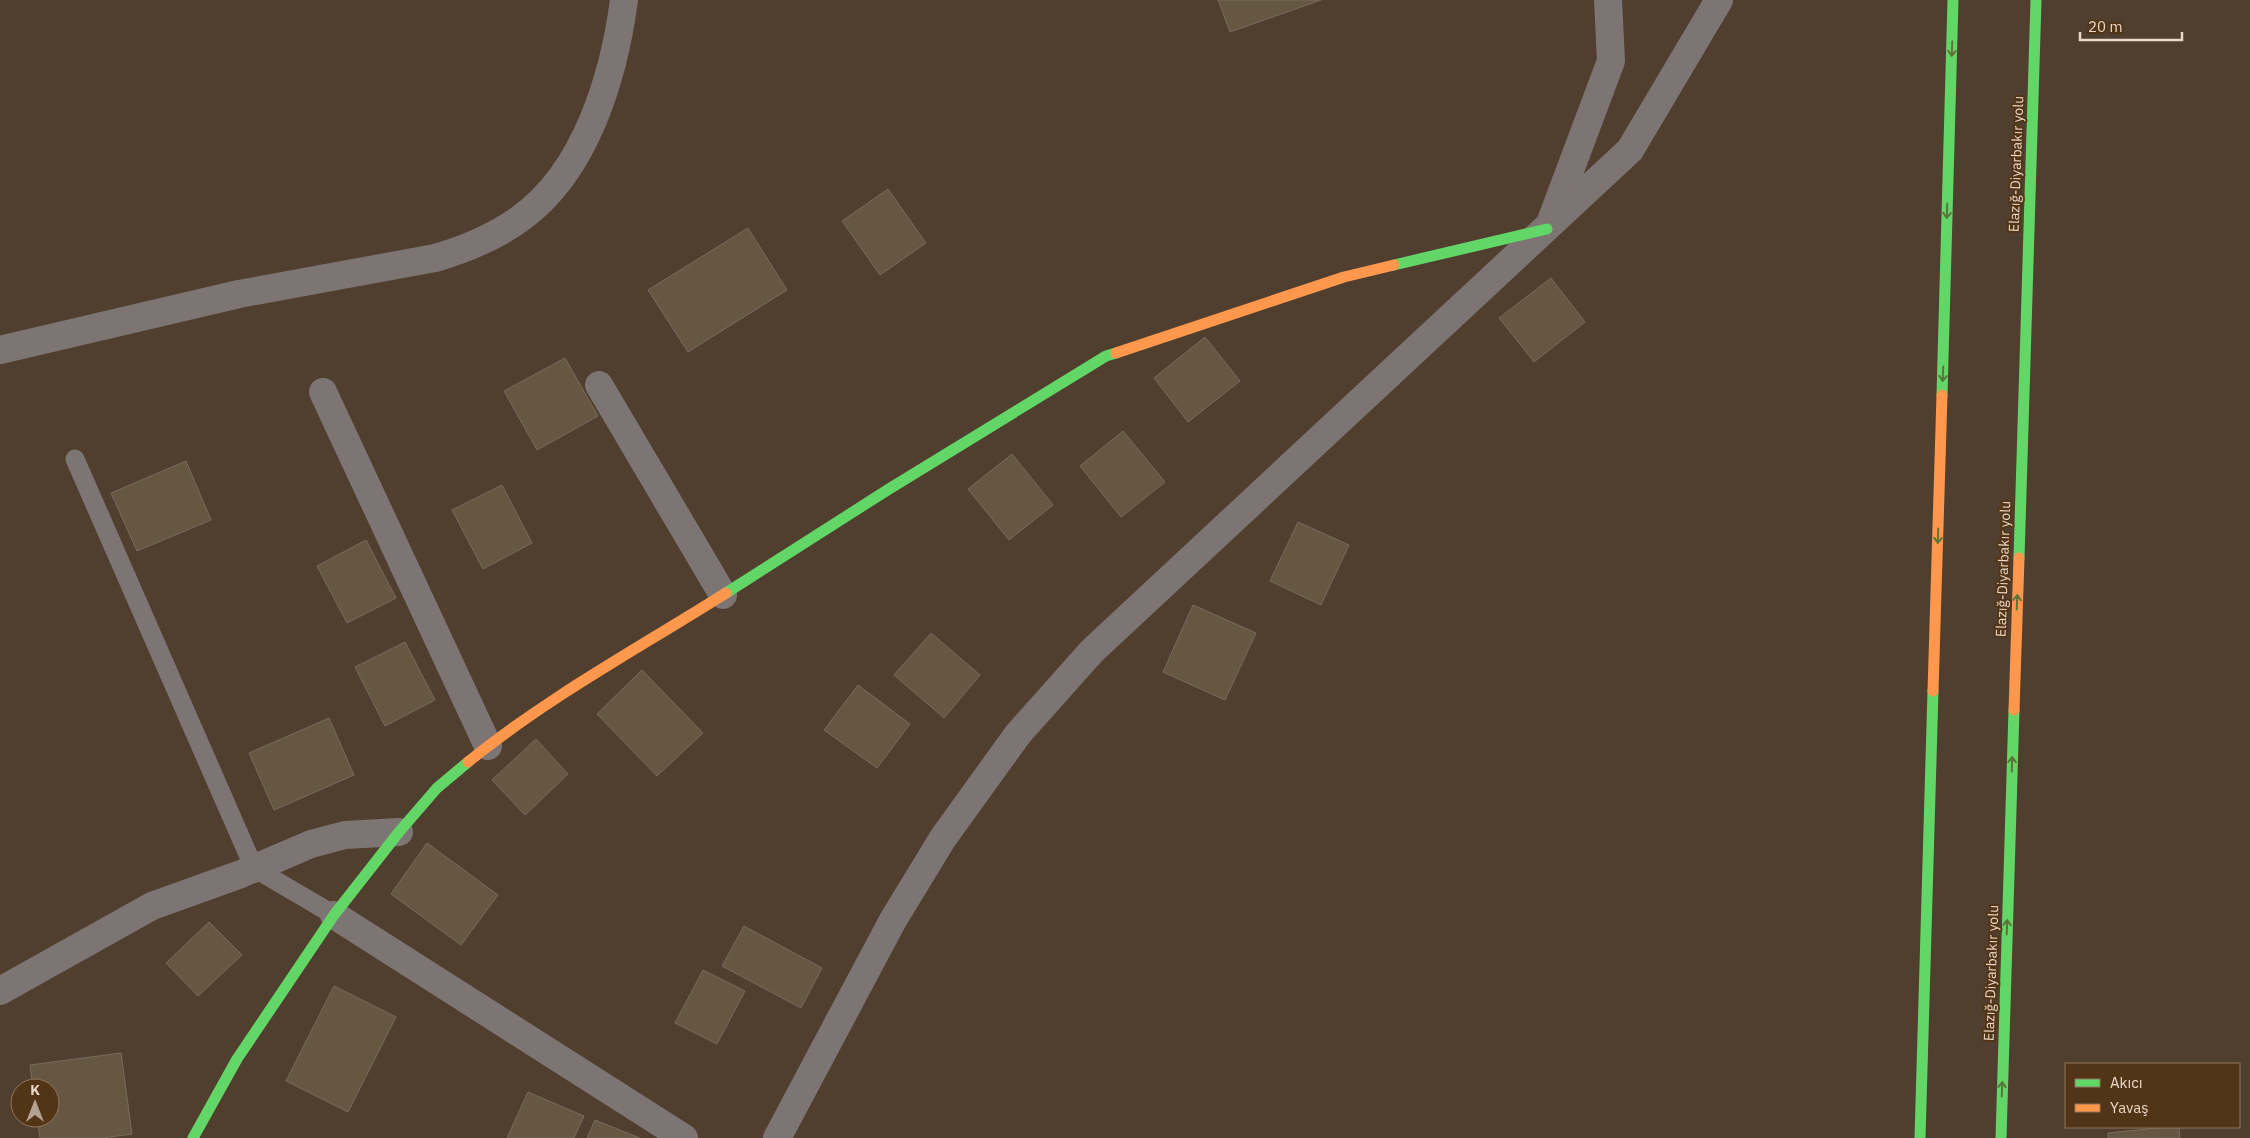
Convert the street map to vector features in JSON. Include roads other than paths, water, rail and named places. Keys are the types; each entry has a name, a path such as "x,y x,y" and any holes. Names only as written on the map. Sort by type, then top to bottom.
{"main road":[{"path":"1920,1138 1954,0"},
{"name":"Elazığ-Diyarbakır yolu","path":"2000,1138 2036,0"},
{"path":"193,1138 237,1059 334,915 399,832 437,788 488,746 609,663 723,595 889,489 1106,356 1344,277 1547,229"}],"street":[{"path":"0,350 239,294 435,258 458,251 502,231 540,202 579,149 594,120 605,90 624,0"},
{"path":"1547,229 1611,61 1608,0"},
{"path":"777,1138 893,920 943,838 1018,734 1092,651 1630,150 1719,0"},
{"path":"599,385 723,595"},
{"path":"323,392 488,746"},
{"path":"0,990 152,906 254,868 311,844 345,835 399,832"},
{"path":"334,915 684,1138"}],"lane":[{"path":"75,459 254,868 334,915"}]}
